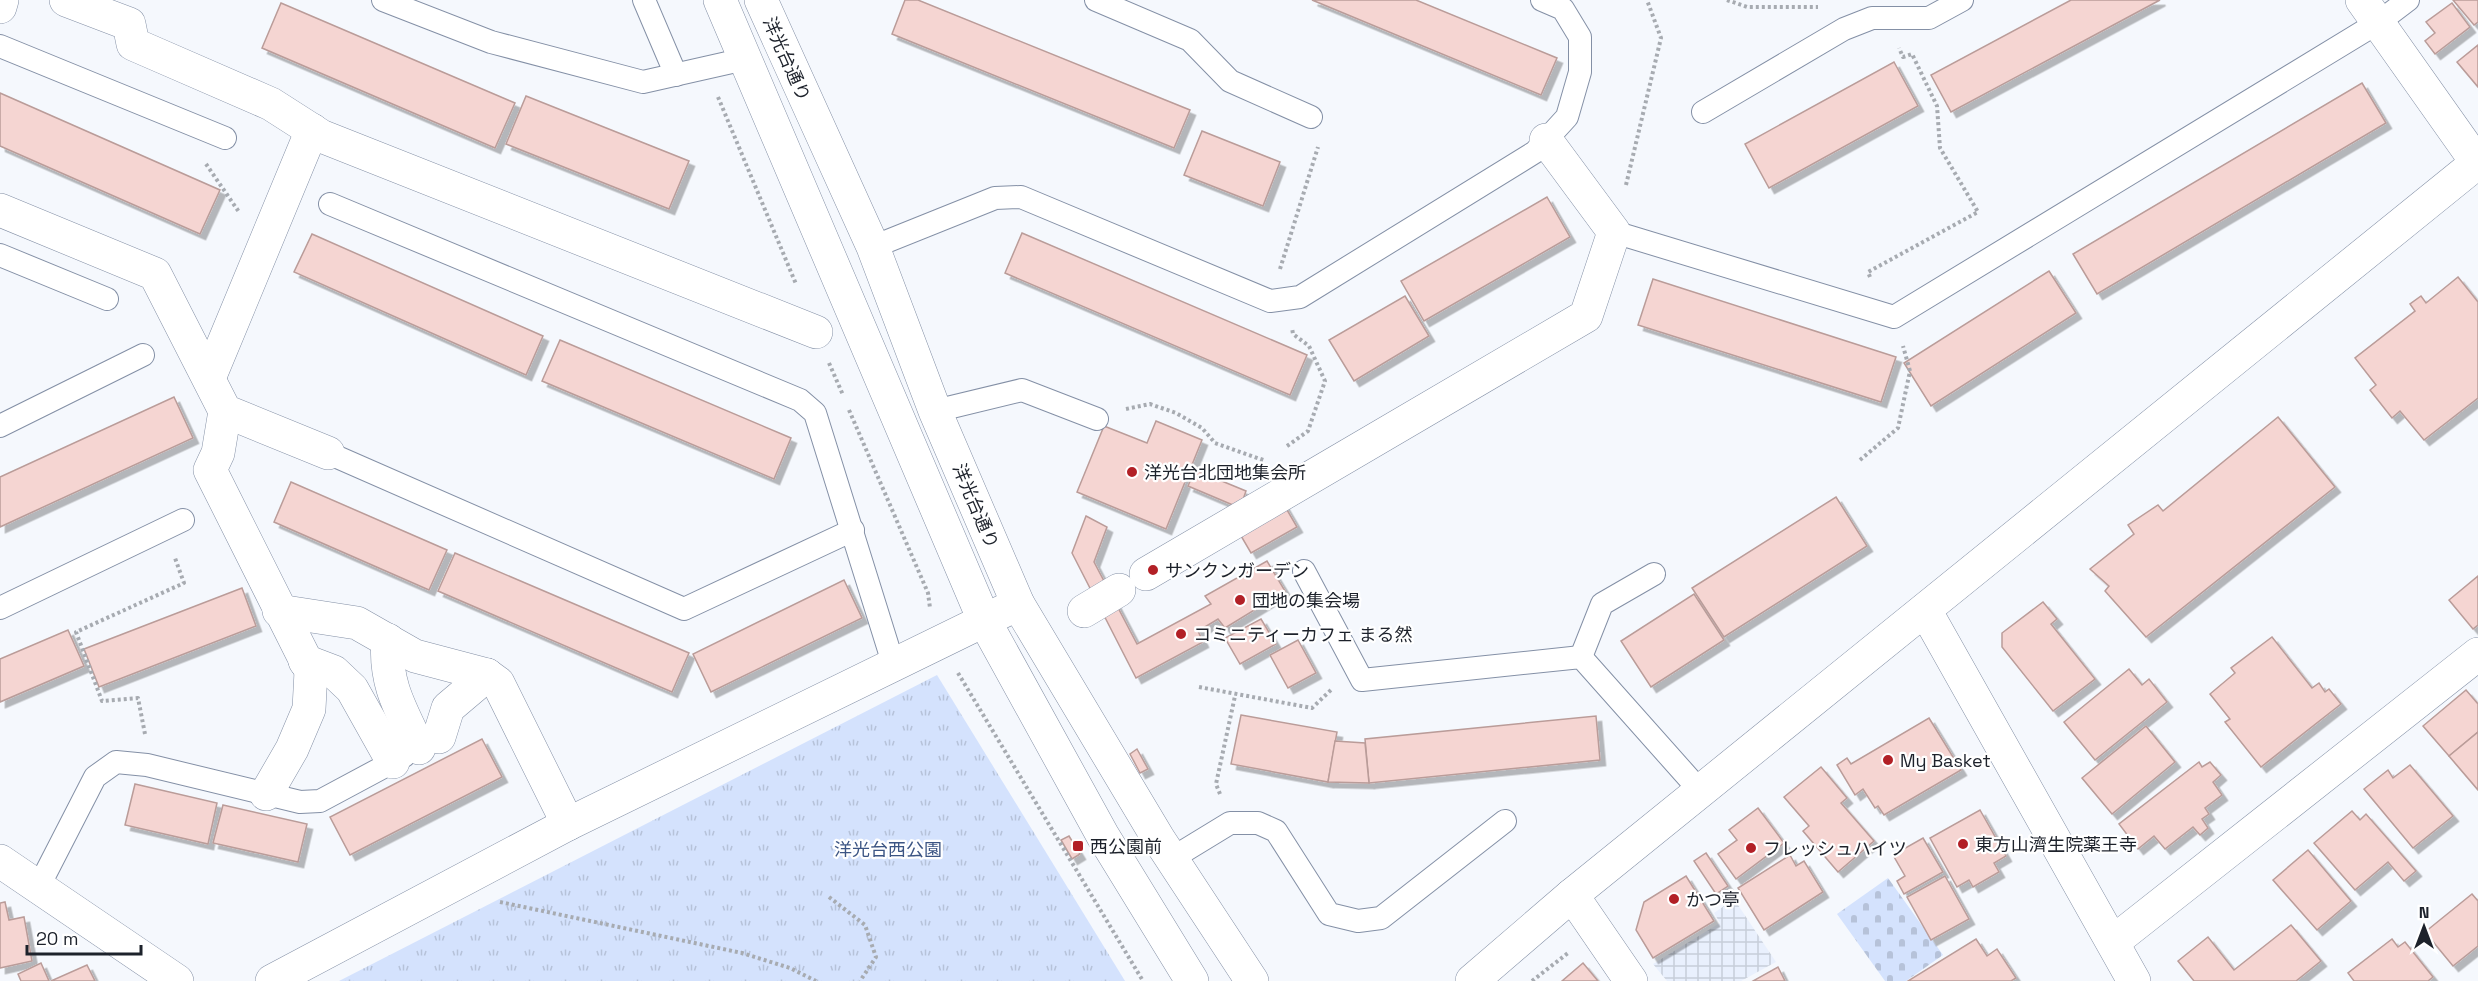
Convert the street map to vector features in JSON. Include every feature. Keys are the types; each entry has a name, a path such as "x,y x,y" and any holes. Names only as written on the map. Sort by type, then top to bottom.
{"street":[{"path":"0,7 2,0"},
{"path":"66,0 129,24 133,44 272,104 321,136 816,332"},
{"name":"洋光台通り","path":"720,0 984,620 1102,836 1192,981"},
{"name":"洋光台通り","path":"761,0 873,248 935,411 1018,603 1171,859 1252,981"},
{"path":"1472,981 1572,895 1702,793 2478,163 2370,11"},
{"path":"210,376 312,130"},
{"path":"1084,611 1586,316 1614,232 1546,140"},
{"path":"0,210 155,273 210,376 225,411 219,453 210,470 311,671 309,709 292,749 266,794"},
{"path":"183,326 231,324"},
{"path":"225,411 328,453"},
{"path":"272,981 568,824 1018,603"},
{"path":"1925,610 2134,981"},
{"path":"279,611 357,623 416,656 487,675 498,683 568,824"},
{"path":"388,640 386,664 396,699 417,749"},
{"path":"2113,942 2478,654"},
{"path":"305,661 334,672 417,749"},
{"path":"417,749 448,708 487,675"},
{"path":"0,861 177,981"},
{"path":"1572,895 1631,981"}],"lane":[{"path":"383,0 491,42 643,82 746,59"},
{"path":"644,0 676,75"},
{"path":"1096,0 1190,40 1230,81 1311,117"},
{"path":"873,248 995,198 1021,197 1270,301 1300,297 1535,152 1567,117 1580,72 1580,38 1563,9 1542,0"},
{"path":"1703,112 1844,29 1872,18 1929,18 1962,0"},
{"path":"1614,232 1894,317 2370,11 2408,0"},
{"path":"0,46 217,134"},
{"path":"330,204 800,400 815,413 893,663"},
{"path":"0,255 107,299"},
{"path":"0,426 143,355"},
{"path":"935,411 1022,390 1097,419"},
{"path":"328,453 684,609 853,530"},
{"path":"0,608 173,525"},
{"path":"1304,570 1362,680 1581,657"},
{"path":"1581,657 1602,604 1654,574"},
{"path":"1581,657 1702,793"},
{"path":"38,888 95,777 116,762 147,765 300,802 320,801 417,749"},
{"path":"1171,859 1230,823 1258,823 1276,831 1329,914 1358,921 1381,918 1505,820"}],"path":[{"path":"1614,232 1661,38 1647,0"},
{"path":"1727,0 1748,7 1830,8"},
{"path":"1860,460 1898,428 1910,371 1894,317 1868,272 1978,212 1940,148 1937,106 1912,54 1903,57 1885,18"},
{"path":"1270,301 1322,135 1309,129 1311,117"},
{"path":"217,134 206,162 211,174 233,201 252,232 266,240"},
{"path":"1282,450 1308,431 1325,381 1309,346 1293,334 1291,320 1300,297"},
{"path":"1097,419 1108,413 1150,404 1176,413 1202,428 1215,443 1266,462 1274,456"},
{"path":"147,765 145,726 138,698 102,701 76,632 184,583 173,525"},
{"path":"953,664 1143,981"},
{"path":"1199,687 1235,696 1312,708 1355,667"},
{"path":"1230,823 1216,784 1235,696"},
{"path":"829,897 865,925 876,957 860,981"},
{"path":"492,901 742,953 790,968 816,981"},
{"path":"1532,981 1597,931"}],"shaded area":[{"path":"1734,899 1776,962 1741,981 1667,981 1653,964 1720,923 1714,913"}],"green space":[{"name":"洋光台西公園","path":"937,675 1125,981 339,981"},
{"path":"1888,878 1943,955 1906,981 1885,981 1837,914"}],"building":[{"path":"905,0 918,0 1190,110 1174,148 892,34"},
{"path":"1312,0 1416,0 1557,58 1541,95"},
{"path":"2071,0 2160,0 1951,112 1931,75"},
{"path":"2453,0 2478,0 2478,22 2474,25"},
{"path":"281,3 515,103 495,148 262,48"},
{"path":"2452,3 2470,27 2435,54 2425,41 2435,33 2426,22"},
{"path":"2478,45 2478,87 2457,62"},
{"path":"1894,62 1918,106 1769,188 1745,144"},
{"path":"2362,83 2386,123 2097,294 2073,254"},
{"path":"0,93 220,190 200,234 0,146"},
{"path":"526,96 689,161 669,209 506,144"},
{"path":"1202,131 1280,162 1263,206 1184,175"},
{"path":"1547,197 1570,237 1424,321 1401,281"},
{"path":"1022,233 1307,355 1290,395 1005,273"},
{"path":"312,234 543,336 526,375 294,272"},
{"path":"2049,271 2076,313 1931,406 1904,363"},
{"path":"2458,277 2478,302 2478,398 2424,440 2400,411 2392,418 2370,390 2376,385 2355,358 2415,311 2410,304 2421,296 2426,303"},
{"path":"1653,279 1896,357 1881,402 1638,325"},
{"path":"1405,296 1429,336 1354,381 1329,340"},
{"path":"560,340 791,438 774,479 542,381"},
{"path":"174,397 193,438 0,527 0,477"},
{"path":"2278,417 2335,487 2146,637 2105,591 2109,586 2090,569 2134,534 2128,525 2158,505 2163,511"},
{"path":"1156,421 1202,440 1166,529 1077,492 1104,426 1147,443"},
{"path":"1195,470 1246,491 1240,508 1188,486"},
{"path":"291,482 447,550 429,590 274,522"},
{"path":"1276,491 1297,527 1251,553 1230,517"},
{"path":"1836,497 1867,546 1724,637 1692,588"},
{"name":"団地の集会場","path":"1086,516 1107,527 1094,562 1137,644 1211,604 1205,596 1267,561 1285,591 1225,628 1218,619 1198,631 1203,642 1136,678 1072,553"},
{"path":"455,553 689,653 672,692 438,591"},
{"path":"2478,576 2478,625 2473,629 2449,600"},
{"path":"844,580 862,618 711,692 693,654"},
{"path":"242,588 256,626 99,687 84,649"},
{"path":"1694,594 1724,640 1651,687 1621,641"},
{"path":"2043,602 2057,619 2051,624 2095,679 2053,711 2002,647 2002,633"},
{"path":"1261,619 1276,644 1240,664 1225,638"},
{"path":"68,630 84,666 0,702 0,659"},
{"path":"2272,637 2312,688 2319,683 2325,692 2329,689 2341,704 2261,767 2225,722 2230,719 2210,694 2235,673 2231,668"},
{"path":"1298,640 1316,673 1288,688 1270,655"},
{"path":"2129,669 2142,685 2149,679 2167,702 2095,760 2064,722"},
{"path":"2466,690 2478,704 2478,732 2449,756 2423,726"},
{"path":"1241,715 1337,732 1328,782 1231,764"},
{"path":"1596,716 1600,760 1369,783 1365,739"},
{"path":"1929,718 1961,770 1884,815 1878,806 1875,808 1863,789 1855,795 1837,765 1847,758 1851,764"},
{"path":"2146,726 2175,762 2112,814 2082,778"},
{"path":"2478,732 2478,790 2449,756"},
{"path":"482,739 502,777 350,855 330,817"},
{"path":"1335,741 1365,743 1369,783 1328,782"},
{"path":"1137,749 1148,769 1140,773 1130,754"},
{"path":"2199,762 2202,767 2210,762 2221,775 2213,782 2222,795 2205,808 2209,814 2202,819 2208,828 2200,835 2193,827 2165,849 2154,836 2138,849 2119,824"},
{"path":"2410,765 2453,816 2413,848 2364,789 2388,770 2393,778"},
{"path":"1821,767 1847,798 1841,803 1874,841 1838,872 1803,831 1809,826 1784,797"},
{"path":"135,784 217,803 208,844 125,825"},
{"path":"223,805 307,824 298,862 213,843"},
{"name":"フレッシュハイツ","path":"1758,808 1784,843 1736,879 1718,854 1737,840 1729,830"},
{"path":"1980,810 2006,856 1994,863 1999,872 1973,887 1969,880 1957,887 1930,838"},
{"path":"2352,811 2360,820 2366,814 2416,871 2404,881 2388,862 2355,890 2314,843"},
{"path":"1069,836 1080,854 1072,859 1061,840"},
{"path":"1923,838 1943,872 1904,894 1897,881 1905,876 1893,855"},
{"path":"2308,850 2351,901 2317,930 2273,880"},
{"path":"1706,853 1728,886 1716,894 1694,861"},
{"path":"1790,855 1796,866 1804,861 1823,892 1764,930 1738,888"},
{"path":"1686,876 1714,921 1653,958 1636,930 1644,902"},
{"path":"1945,876 1969,919 1931,940 1907,897"},
{"path":"2472,894 2478,901 2478,946 2453,966 2425,932"},
{"path":"5,902 9,920 24,917 32,961 0,968 0,903"},
{"path":"2291,925 2321,961 2296,981 2194,981 2178,961 2208,937 2234,970"},
{"path":"1976,939 1987,956 1997,949 2016,978 2011,981 1908,981"},
{"path":"2392,939 2398,947 2405,942 2433,977 2428,981 2354,981 2348,973"},
{"path":"41,963 49,981 21,981 18,974"},
{"path":"1583,963 1598,981 1562,981"},
{"path":"87,965 95,981 51,981"},
{"path":"1778,967 1785,981 1753,981"}],"place":[{"name":"洋光台北団地集会所","path":"1132,472"},
{"name":"サンクンガーデン","path":"1153,570"},
{"name":"団地の集会場","path":"1240,600"},
{"name":"コミニティーカフェ まる然","path":"1181,634"},
{"name":"My Basket","path":"1888,760"},
{"name":"東方山濟生院薬王寺","path":"1963,844"},
{"name":"西公園前","path":"1078,846"},
{"name":"フレッシュハイツ","path":"1751,848"},
{"name":"かつ亭","path":"1674,899"}]}
